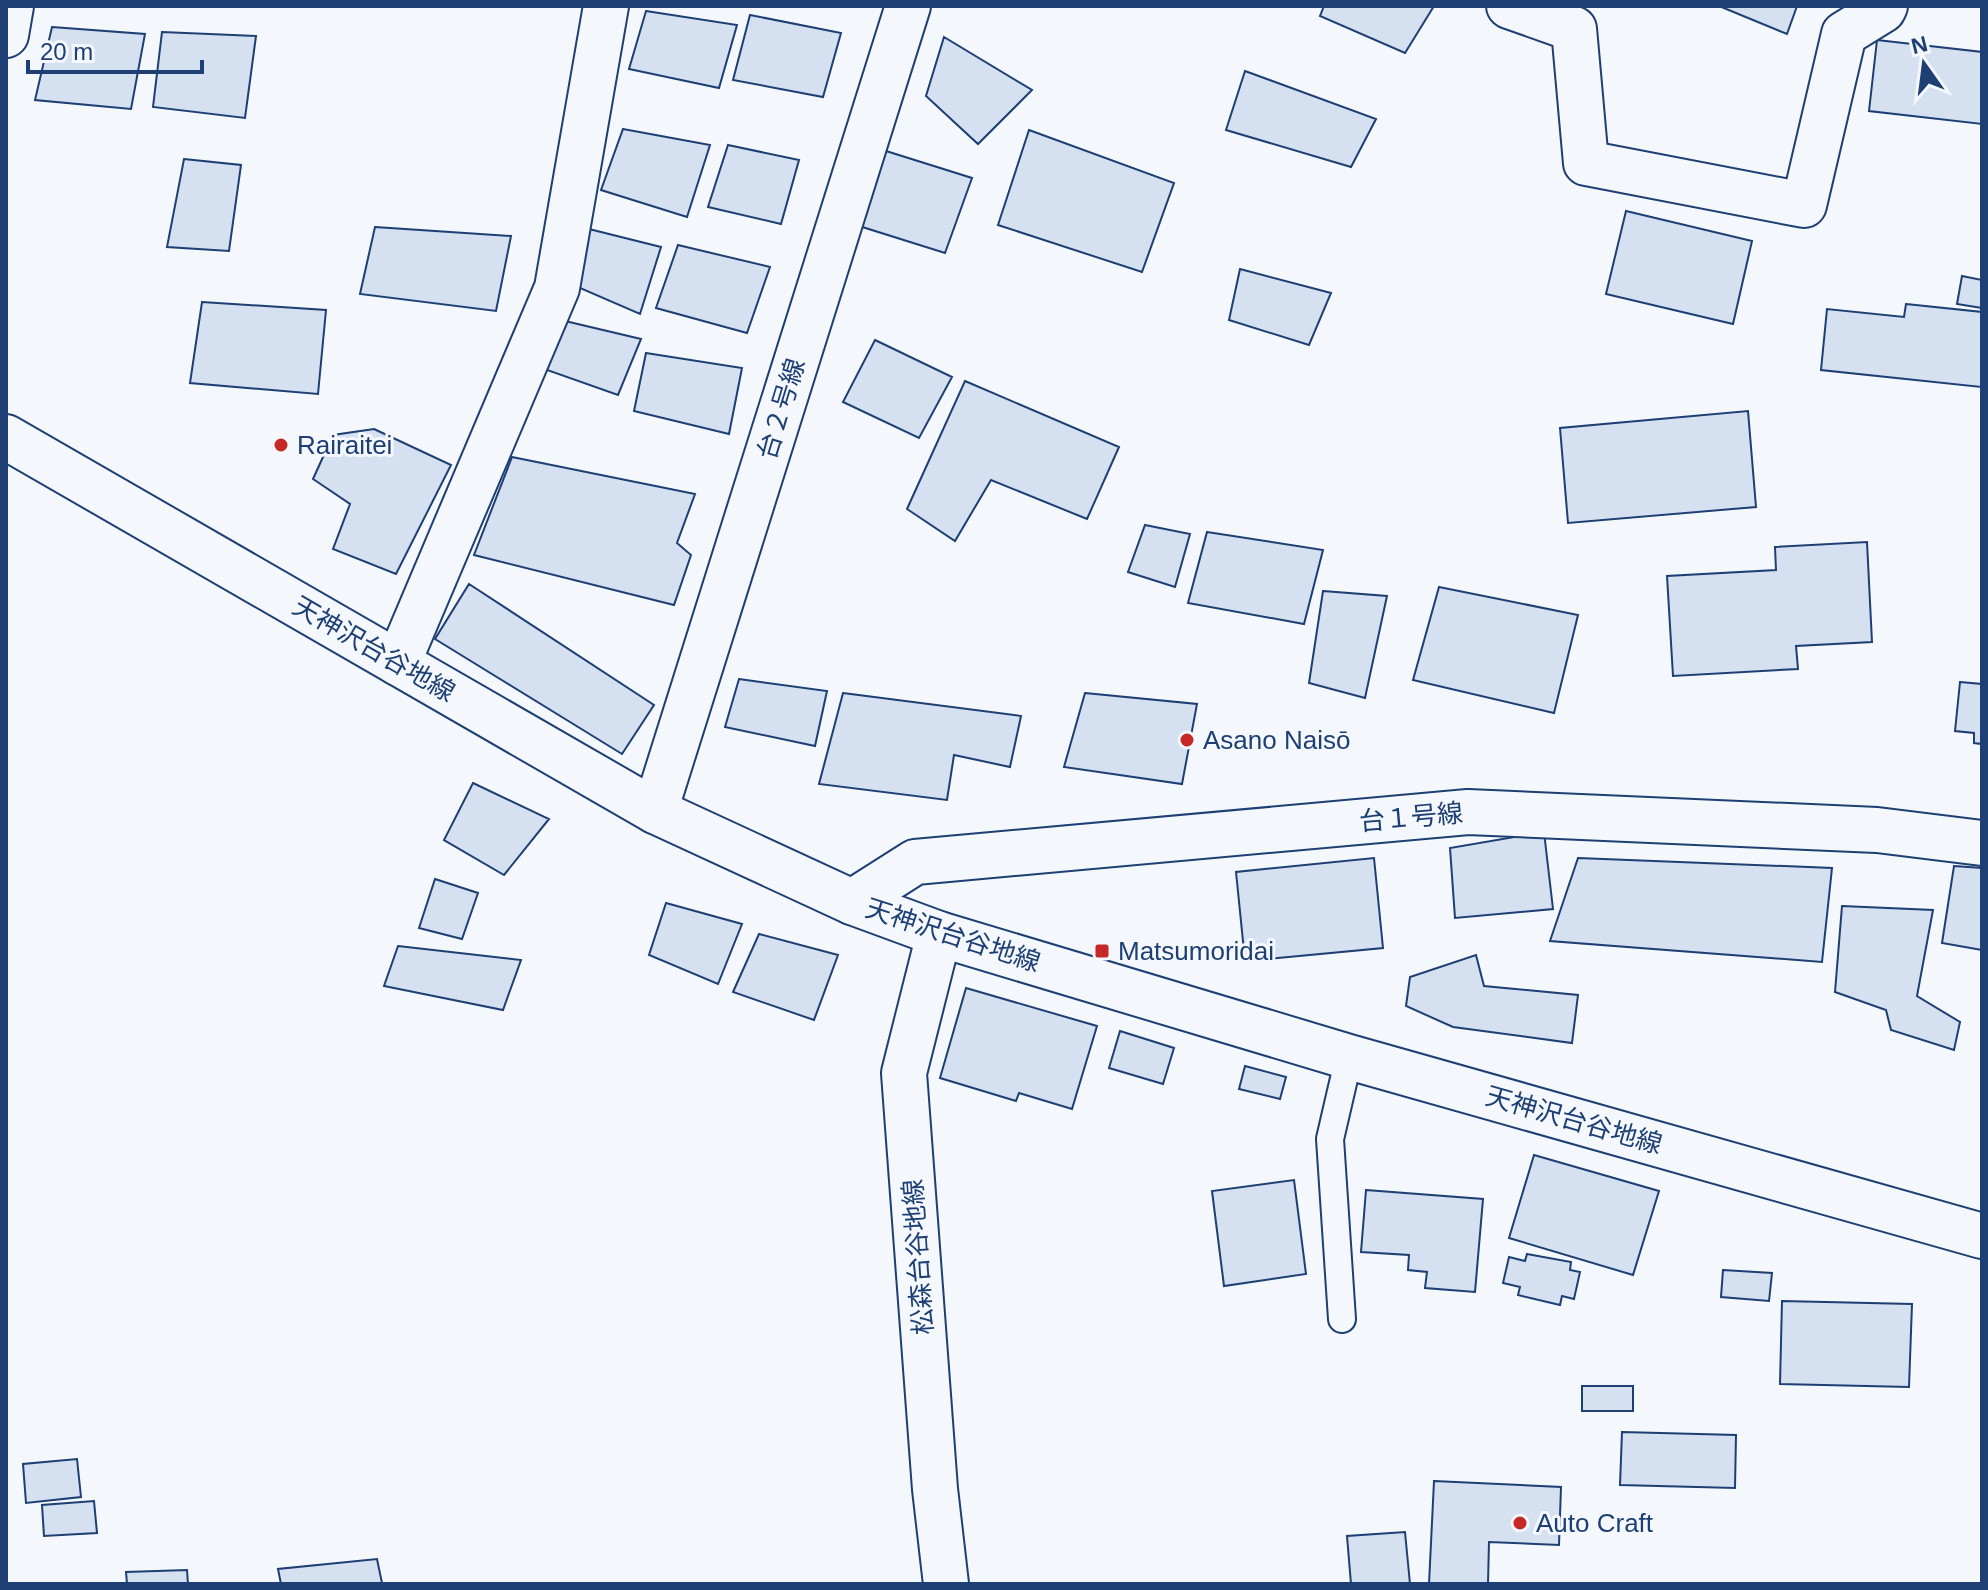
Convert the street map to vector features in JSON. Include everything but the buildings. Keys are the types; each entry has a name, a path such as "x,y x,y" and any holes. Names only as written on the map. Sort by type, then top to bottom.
{"street":[{"path":"6,35 11,6"},
{"path":"398,663 557,288 606,6"},
{"name":"台２号線","path":"655,811 908,6"},
{"path":"1509,6 1574,29 1586,163 1804,205 1844,34 1885,6"},
{"name":"天神沢台谷地線","path":"6,437 655,811 852,902 939,934 1349,1057 1982,1236"},
{"name":"台１号線","path":"852,902 915,862 1468,812 1877,830 1982,843"},
{"name":"松森台谷地線","path":"939,934 904,1073 935,1489 946,1584"}],"lane":[{"path":"1342,1319 1330,1139 1349,1057"}],"place":[{"name":"Rairaitei","path":"281,445"},
{"name":"Asano Naisō","path":"1187,740"},
{"name":"Matsumoridai","path":"1102,951"},
{"name":"Auto Craft","path":"1520,1523"}]}
